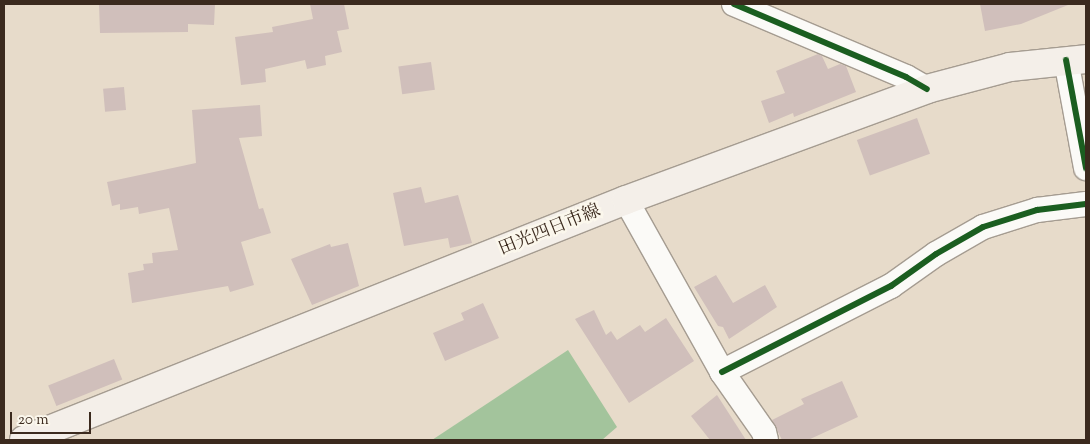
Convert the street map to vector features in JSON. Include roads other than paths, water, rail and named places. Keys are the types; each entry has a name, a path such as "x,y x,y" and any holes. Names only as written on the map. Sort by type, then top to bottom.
{"main road":[{"name":"田光四日市線","path":"24,440 626,200 927,89 1010,67 1076,60"}],"street":[{"path":"734,4 906,76 927,89"},
{"path":"1076,60 1086,168"},
{"path":"626,200 722,372 764,432 766,440"},
{"path":"722,372 891,286 936,254 983,227 1037,210 1086,204"}]}
